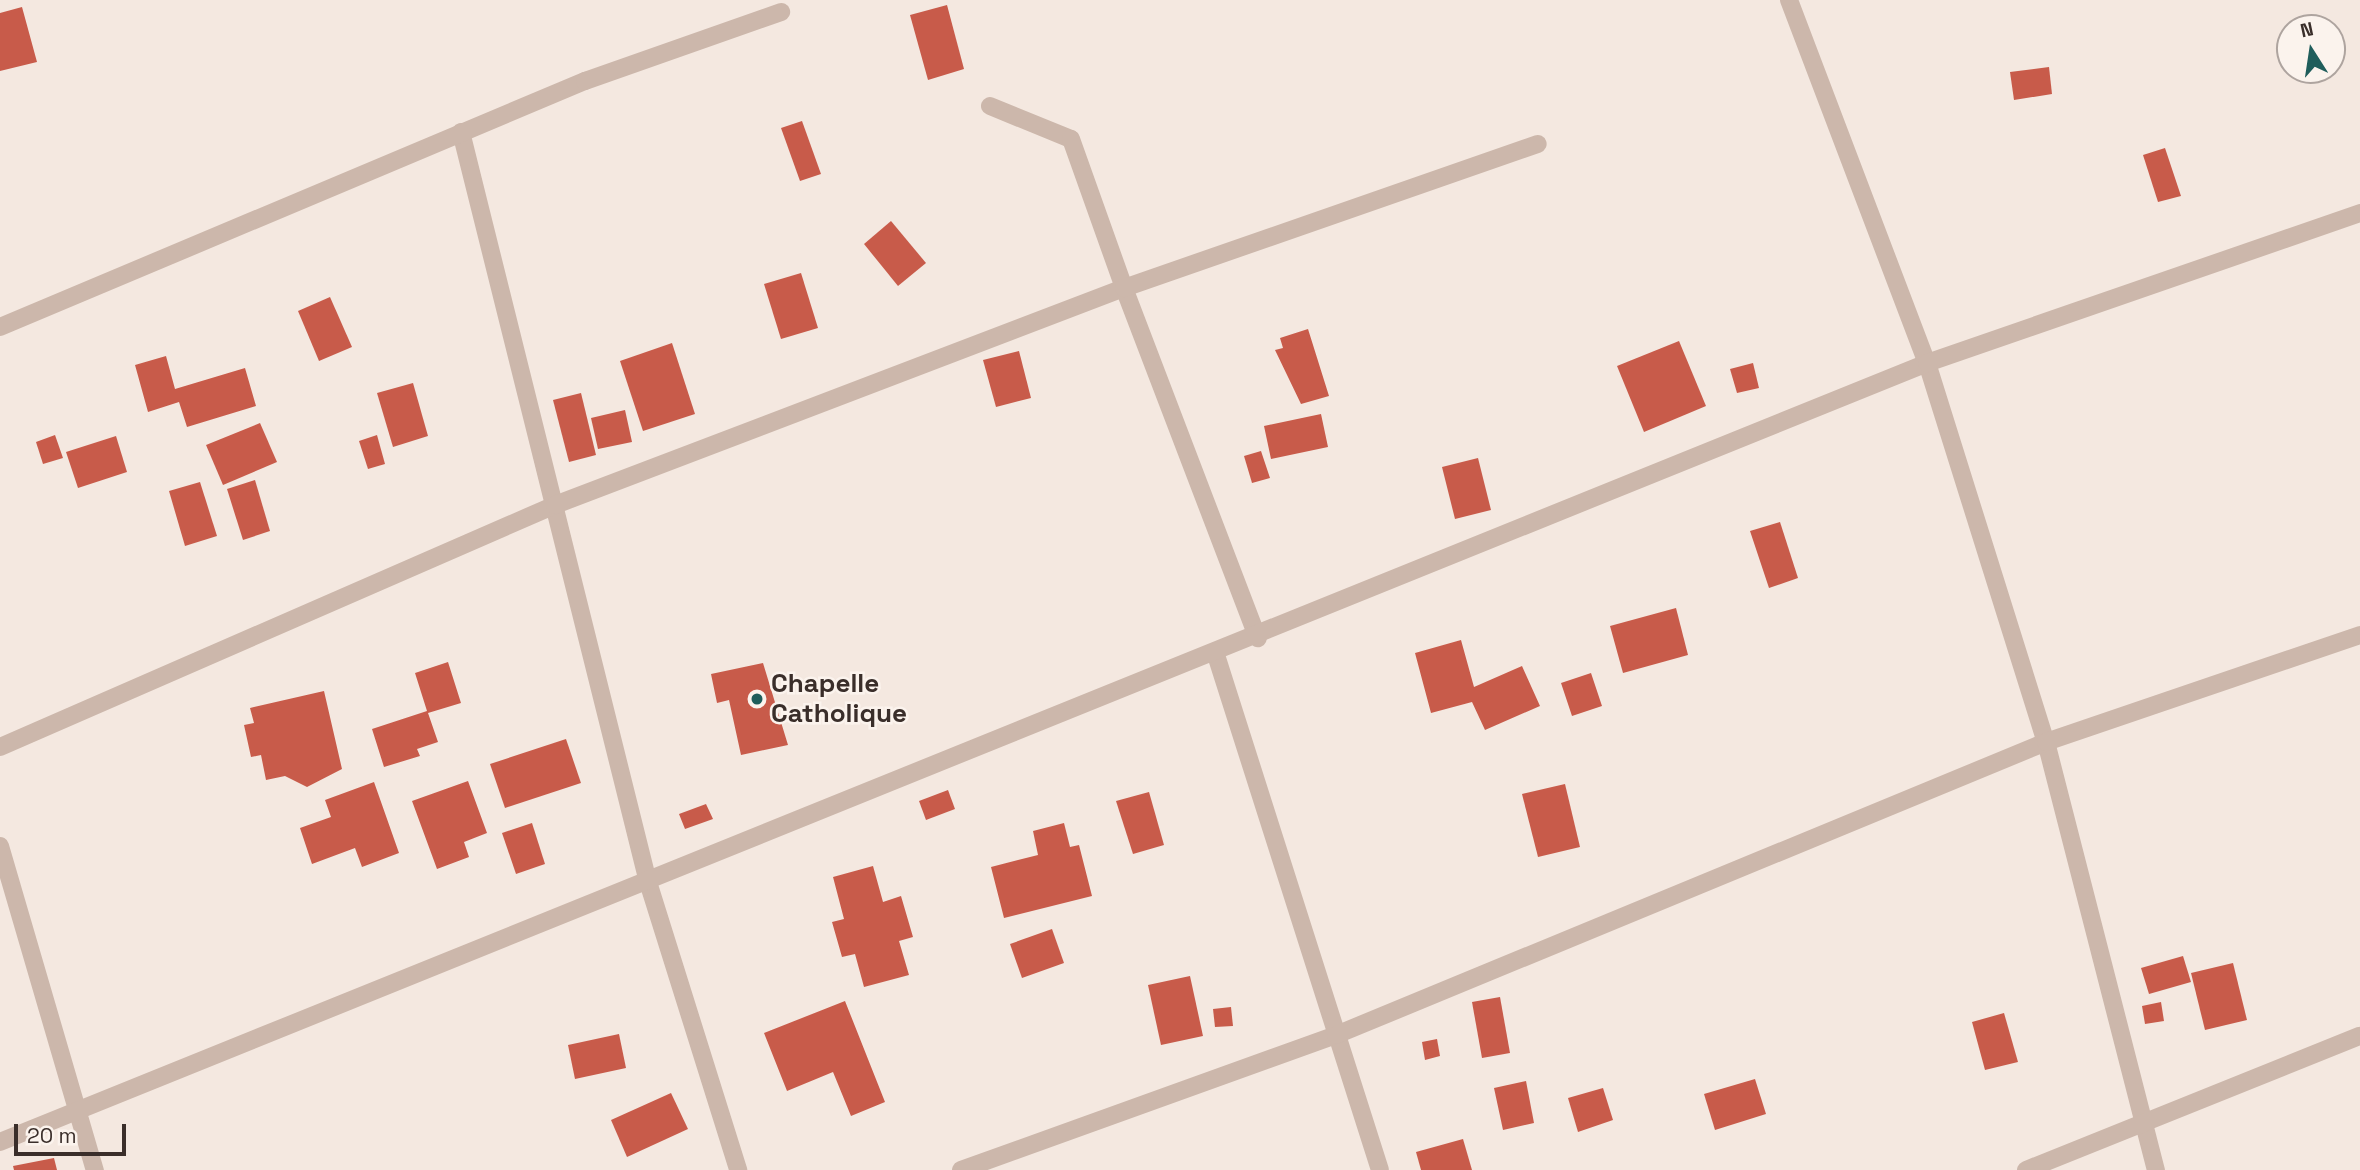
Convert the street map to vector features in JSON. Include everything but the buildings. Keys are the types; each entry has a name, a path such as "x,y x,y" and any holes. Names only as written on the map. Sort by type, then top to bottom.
{"street":[{"path":"1789,0 1927,363 2046,743 2156,1170"},
{"path":"0,327 461,132 780,12"},
{"path":"990,106 1071,139 1124,288 1258,638"},
{"path":"461,132 648,882 738,1170"},
{"path":"0,747 555,505 1124,288 1538,144"},
{"path":"0,1142 1216,655 1927,363 2360,213"},
{"path":"961,1170 1336,1035 2046,743 2360,635"},
{"path":"1216,655 1380,1170"},
{"path":"0,846 75,1112 95,1170"},
{"path":"2026,1170 2360,1036"}],"place":[{"name":"Chapelle Catholique","path":"757,699"}]}
